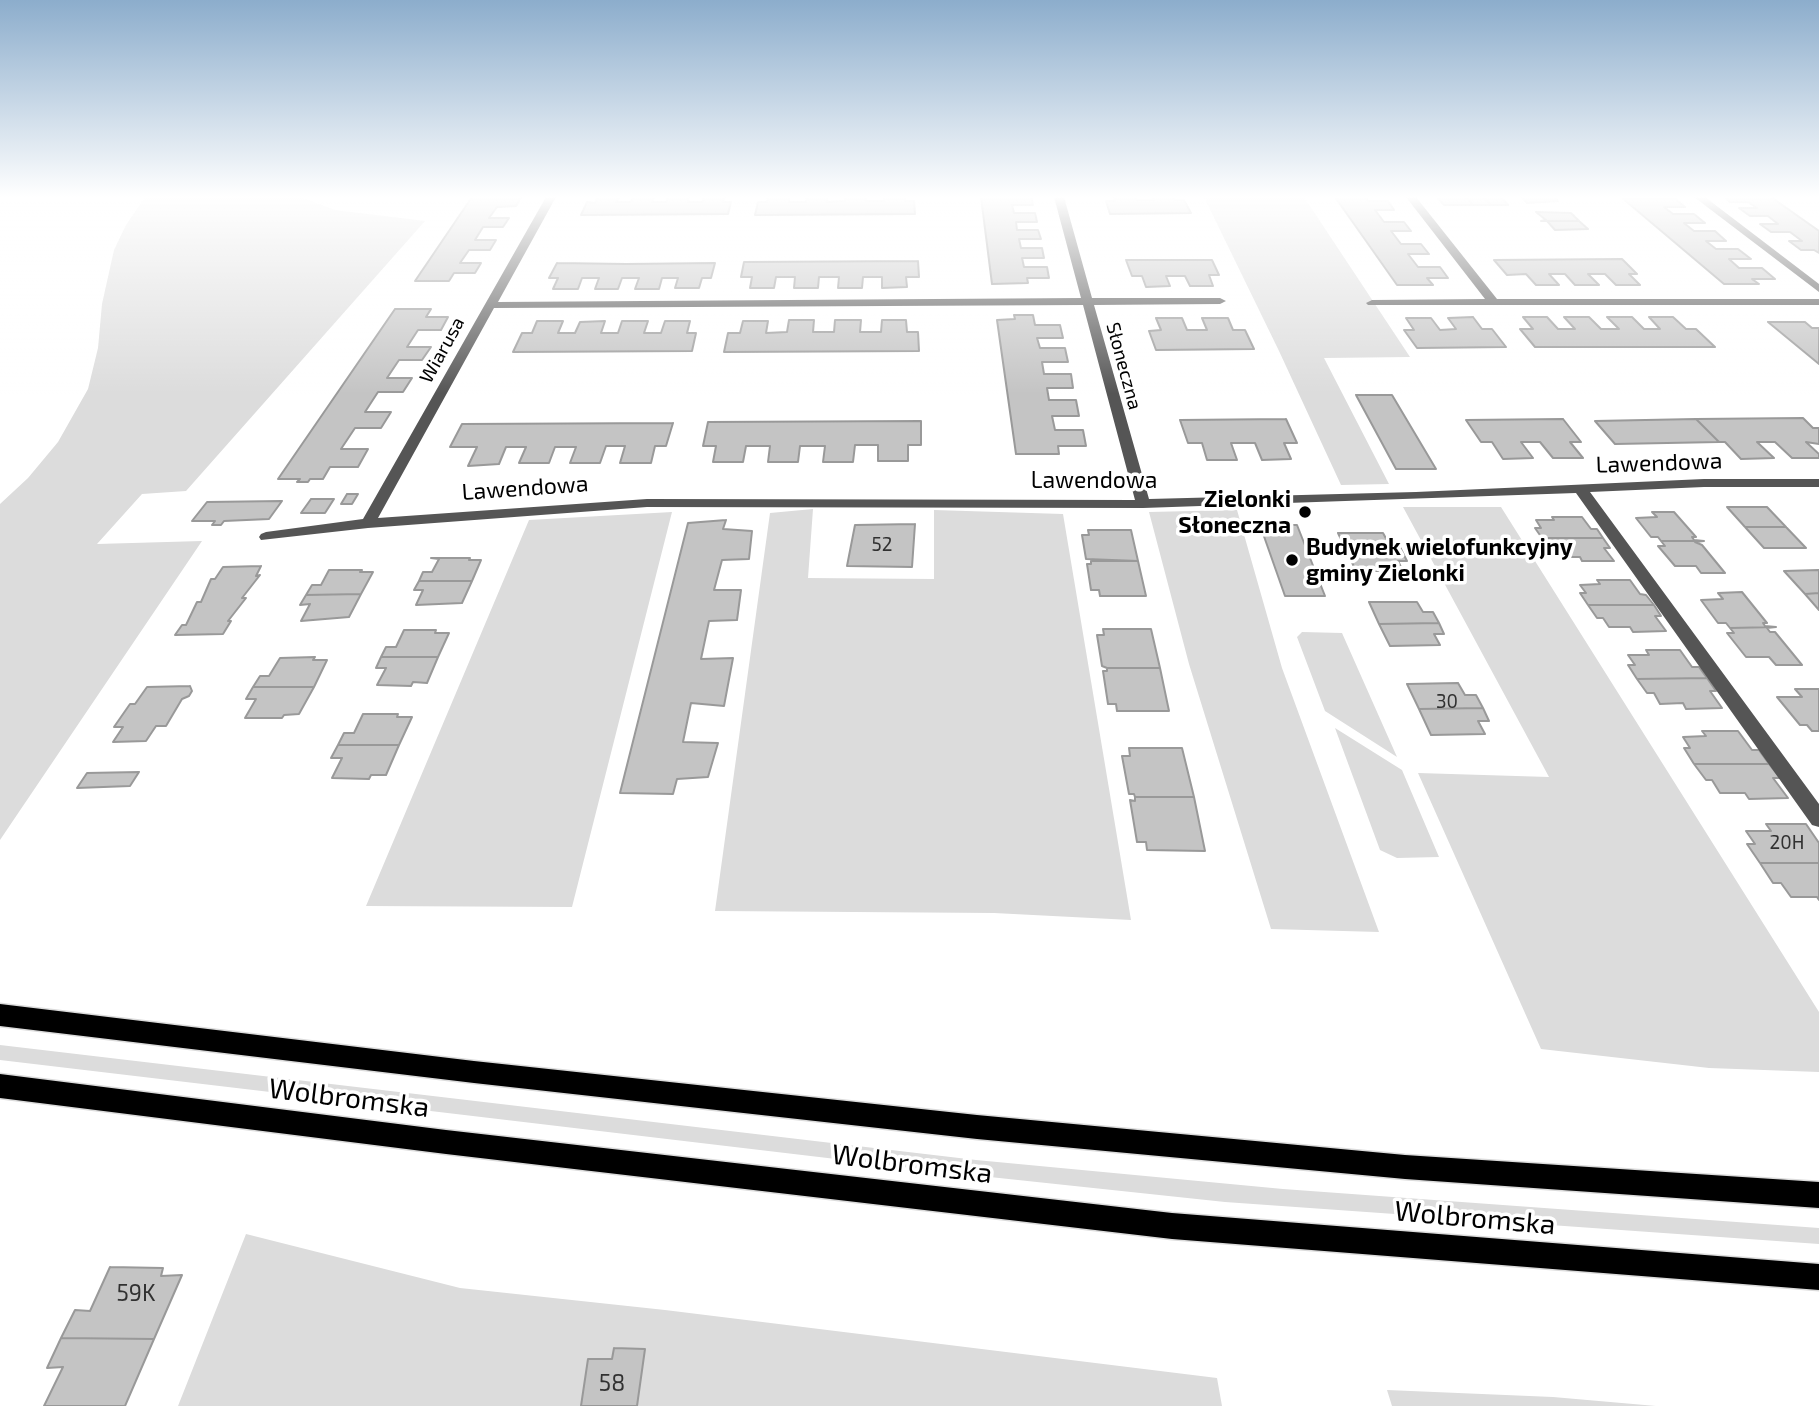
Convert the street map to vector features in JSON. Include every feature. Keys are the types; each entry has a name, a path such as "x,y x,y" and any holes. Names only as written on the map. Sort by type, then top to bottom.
{"main road":[{"name":"Wolbromska","path":"0,1015 474,1072 991,1128 1405,1167 1819,1195"},
{"name":"Wolbromska","path":"0,1086 433,1141 1172,1226 1819,1277"}],"street":[{"name":"Wiarusa","path":"368,523 513,263"},
{"name":"Słoneczna","path":"1078,263 1143,503"},
{"path":"1462,263 1494,303"},
{"path":"1785,263 1819,289"},
{"path":"489,305 1220,301"},
{"path":"1372,303 1819,302"},
{"name":"Lawendowa","path":"266,537 368,523 646,503 1143,503 1783,481 1819,483"},
{"path":"1580,489 1819,819"}],"shaded area":[{"path":"111,263 388,263 186,491 142,494 97,544 202,541 0,840 0,504 28,478 58,442 88,389 98,348 102,304"},
{"path":"1236,263 1347,263 1410,357 1324,358 1389,484 1341,485"},
{"path":"1403,507 1501,507 1819,1012 1819,1072 1709,1068 1541,1049 1418,773 1549,777"},
{"path":"813,509 808,578 934,579 934,510 1063,514 1131,920 994,913 715,911 770,513"},
{"path":"1237,510 1282,668 1379,932 1271,929 1189,664 1149,512"},
{"path":"672,512 572,907 366,906 529,520"},
{"path":"1302,632 1342,633 1397,757 1325,711 1297,637"},
{"path":"1335,728 1402,770 1439,857 1397,858 1380,850"},
{"path":"0,1045 976,1160 1283,1189 1819,1228 1819,1244 1225,1202 971,1175 0,1060"},
{"path":"246,1234 460,1288 665,1310 1217,1378 1222,1406 178,1406"},
{"path":"1387,1390 1553,1397 1656,1406 1392,1406"}],"building":[{"path":"427,263 481,263 475,273 454,273 449,281 415,281"},
{"path":"557,263 715,263 711,278 702,278 699,288 675,288 678,278 662,278 659,289 635,289 639,278 622,278 618,289 595,289 599,278 582,278 578,289 553,289 558,278 549,278"},
{"path":"744,263 918,263 919,277 906,277 907,287 882,288 882,277 863,277 862,288 838,288 839,277 819,277 818,288 794,288 795,277 776,277 774,288 750,288 752,277 741,277"},
{"path":"989,263 1023,263 1024,267 1047,267 1049,278 1027,278 1028,283 992,284"},
{"path":"1127,263 1213,263 1219,275 1209,275 1213,286 1190,286 1185,276 1166,276 1170,286 1146,287 1142,276 1132,276"},
{"path":"1381,263 1415,263 1418,267 1440,267 1448,278 1427,278 1433,285 1397,285"},
{"path":"1496,263 1626,263 1637,274 1629,274 1640,285 1616,285 1605,274 1588,274 1599,285 1575,285 1565,274 1549,274 1559,285 1536,285 1526,274 1507,275"},
{"path":"1699,263 1733,263 1739,268 1762,268 1775,279 1752,279 1759,284 1724,284"},
{"path":"395,309 431,309 426,317 448,317 441,330 418,330 407,347 431,347 422,360 399,360 387,378 412,378 403,392 378,392 365,412 391,412 381,428 355,428 341,449 368,449 358,467 330,467 323,479 310,479 308,482 297,482 300,479 278,479"},
{"path":"1014,315 1033,315 1035,325 1060,325 1063,338 1037,338 1040,348 1065,348 1068,362 1042,362 1044,374 1071,374 1073,388 1047,388 1049,400 1076,400 1079,416 1052,416 1055,430 1083,430 1086,446 1058,446 1059,454 1016,454 997,320 1015,319"},
{"path":"1473,317 1482,329 1492,329 1506,347 1417,348 1404,330 1414,330 1406,318 1431,318 1440,330 1456,329 1448,318"},
{"path":"1523,317 1547,317 1558,329 1575,329 1564,317 1589,317 1601,329 1619,329 1607,317 1632,317 1644,329 1660,329 1649,317 1673,317 1686,329 1696,329 1715,347 1535,347 1520,329 1533,329"},
{"path":"1156,318 1182,318 1187,330 1207,330 1202,318 1228,318 1233,330 1245,330 1254,349 1156,350 1149,331 1161,330"},
{"path":"789,320 814,320 813,332 834,332 835,320 861,320 860,332 881,332 882,320 906,320 907,332 918,332 919,351 724,352 728,333 740,333 743,321 768,321 766,333 787,332"},
{"path":"537,321 563,321 558,333 575,333 580,322 605,321 601,333 618,333 622,321 648,321 644,333 661,333 665,321 690,321 687,333 696,333 692,351 513,352 522,333 532,333"},
{"path":"1768,322 1805,322 1812,328 1819,328 1819,364"},
{"path":"1356,395 1392,395 1436,469 1396,469"},
{"path":"1803,418 1813,428 1819,428 1819,444 1806,442 1819,454 1819,458 1792,458 1775,442 1757,442 1774,458 1741,459 1696,419"},
{"path":"1286,419 1297,443 1284,443 1291,459 1262,460 1255,443 1231,443 1237,460 1207,460 1202,443 1188,443 1180,420"},
{"path":"1563,419 1581,442 1570,442 1583,458 1553,458 1540,442 1521,442 1533,458 1503,459 1492,442 1481,442 1466,420"},
{"path":"1696,419 1719,442 1615,444 1595,421"},
{"path":"921,421 921,445 908,445 908,461 878,461 878,445 855,445 853,462 823,462 825,446 800,446 798,462 768,462 770,446 746,446 743,462 713,462 716,446 703,446 708,422"},
{"path":"673,423 666,446 655,446 651,463 620,463 625,446 606,446 600,463 570,463 576,447 555,447 549,463 519,463 526,447 506,447 499,464 468,466 477,447 450,447 462,424"},
{"path":"347,494 358,494 352,504 341,504"},
{"path":"311,499 334,499 325,513 301,513"},
{"path":"282,501 269,519 224,521 221,525 212,525 215,521 192,521 207,502"},
{"path":"1727,507 1767,507 1786,527 1745,527"},
{"path":"1652,512 1674,512 1696,537 1692,537 1694,540 1704,541 1661,541 1658,537 1651,537 1636,518 1657,517"},
{"path":"1552,517 1582,517 1591,529 1597,529 1603,538 1542,538 1535,528 1541,528 1536,520 1554,520"},
{"path":"726,520 723,529 752,531 749,559 722,560 714,590 741,590 737,620 709,621 701,659 733,658 724,706 691,703 683,742 718,743 708,777 677,779 673,794 620,793 688,523"},
{"path":"915,524 912,567 847,566 855,525"},
{"name":"Budynek wielofunkcyjny gminy Zielonki","path":"1260,525 1297,525 1325,596 1285,596"},
{"path":"1745,527 1786,527 1806,548 1764,548"},
{"path":"1088,530 1131,530 1138,561 1086,559 1082,535 1089,535"},
{"path":"1338,533 1383,533 1388,542 1397,541 1402,551 1347,552"},
{"path":"1542,538 1603,538 1610,548 1604,548 1614,561 1582,561 1580,557 1561,557 1556,549 1550,549"},
{"path":"1661,541 1704,541 1695,542 1702,545 1725,573 1701,573 1696,566 1675,566 1658,546 1665,546"},
{"path":"1402,551 1407,561 1398,561 1403,571 1356,571 1347,552"},
{"path":"431,558 481,560 472,581 419,581 423,572 432,572 439,559"},
{"path":"1091,561 1138,561 1146,596 1100,596 1099,590 1091,590 1087,564 1091,564"},
{"path":"261,566 256,576 260,575 242,598 246,598 228,621 231,621 223,634 175,635 182,625 186,625 197,602 201,602 211,579 215,579 223,567"},
{"path":"329,570 373,572 361,594 306,595 312,585 321,585"},
{"path":"1819,570 1819,593 1805,594 1784,571"},
{"path":"1597,580 1630,580 1640,594 1646,595 1654,605 1588,605 1580,593 1586,593 1580,585 1600,584"},
{"path":"419,581 472,581 462,603 416,605 423,590 414,590"},
{"path":"1742,592 1767,623 1763,623 1765,626 1776,627 1730,628 1726,623 1718,623 1701,600 1723,599 1718,593"},
{"path":"1819,593 1819,610 1805,594"},
{"path":"361,594 349,617 301,621 310,604 300,605 306,595"},
{"path":"1369,602 1417,602 1423,612 1433,612 1439,623 1379,624"},
{"path":"1588,605 1654,605 1661,616 1655,616 1666,631 1633,632 1630,627 1609,627 1603,618 1597,618"},
{"path":"1439,623 1444,634 1434,634 1440,645 1390,646 1379,624"},
{"path":"1776,627 1767,628 1770,632 1775,632 1802,665 1776,665 1769,657 1746,657 1727,633 1734,633 1730,628"},
{"path":"1103,629 1151,629 1160,668 1102,666 1097,635 1104,635"},
{"path":"404,630 436,630 435,633 449,633 438,657 381,657 386,647 396,647"},
{"path":"1646,650 1680,650 1692,667 1699,667 1707,678 1637,679 1628,665 1635,665 1628,655 1649,655"},
{"path":"315,657 313,660 327,660 314,687 253,687 260,676 269,676 280,658"},
{"path":"381,657 438,657 427,683 413,682 411,686 377,685 386,668 376,668"},
{"path":"1107,668 1160,668 1169,711 1117,711 1116,704 1108,704 1103,671 1107,671"},
{"path":"1707,678 1716,691 1710,691 1722,708 1686,709 1683,703 1660,704 1654,693 1647,693 1637,679"},
{"path":"1458,683 1465,695 1476,695 1483,708 1419,709 1407,684"},
{"path":"190,686 192,691 189,696 182,699 166,726 156,726 146,741 113,742 123,727 114,727 130,704 135,704 147,687"},
{"path":"253,687 314,687 299,714 284,715 282,718 245,718 256,699 246,699"},
{"path":"1795,689 1819,689 1819,731 1812,731 1807,725 1800,725 1777,697 1802,697"},
{"path":"1483,708 1489,721 1478,721 1485,734 1431,735 1419,709"},
{"path":"363,714 398,714 397,717 412,717 399,745 338,745 344,733 354,733"},
{"path":"1702,731 1738,731 1752,750 1759,750 1769,764 1694,764 1684,748 1690,748 1683,737 1706,736"},
{"path":"338,745 399,745 386,775 371,775 369,779 332,778 342,758 331,758"},
{"path":"1129,748 1182,748 1194,797 1135,797 1134,794 1129,794 1122,756 1130,756"},
{"path":"1694,764 1769,764 1780,778 1773,778 1788,798 1749,799 1745,793 1720,793 1712,780 1706,780"},
{"path":"139,772 130,786 77,788 87,773"},
{"path":"1135,797 1194,797 1205,851 1147,850 1146,842 1137,842 1130,800 1135,801"},
{"path":"1766,824 1806,824 1819,843 1819,863 1760,863 1747,844 1755,844 1746,831 1771,831"},
{"path":"1760,863 1819,863 1819,900 1817,897 1791,897 1781,883 1773,883"},
{"path":"110,1267 163,1268 161,1276 182,1275 154,1339 61,1338 75,1310 90,1311"},
{"path":"61,1338 154,1339 125,1406 44,1406 63,1367 47,1368"},
{"path":"614,1348 645,1349 637,1406 581,1406 588,1359 612,1359"}],"place":[{"name":"Zielonki Słoneczna","path":"1305,512"},
{"name":"Budynek wielofunkcyjny gminy Zielonki","path":"1292,560"}]}
